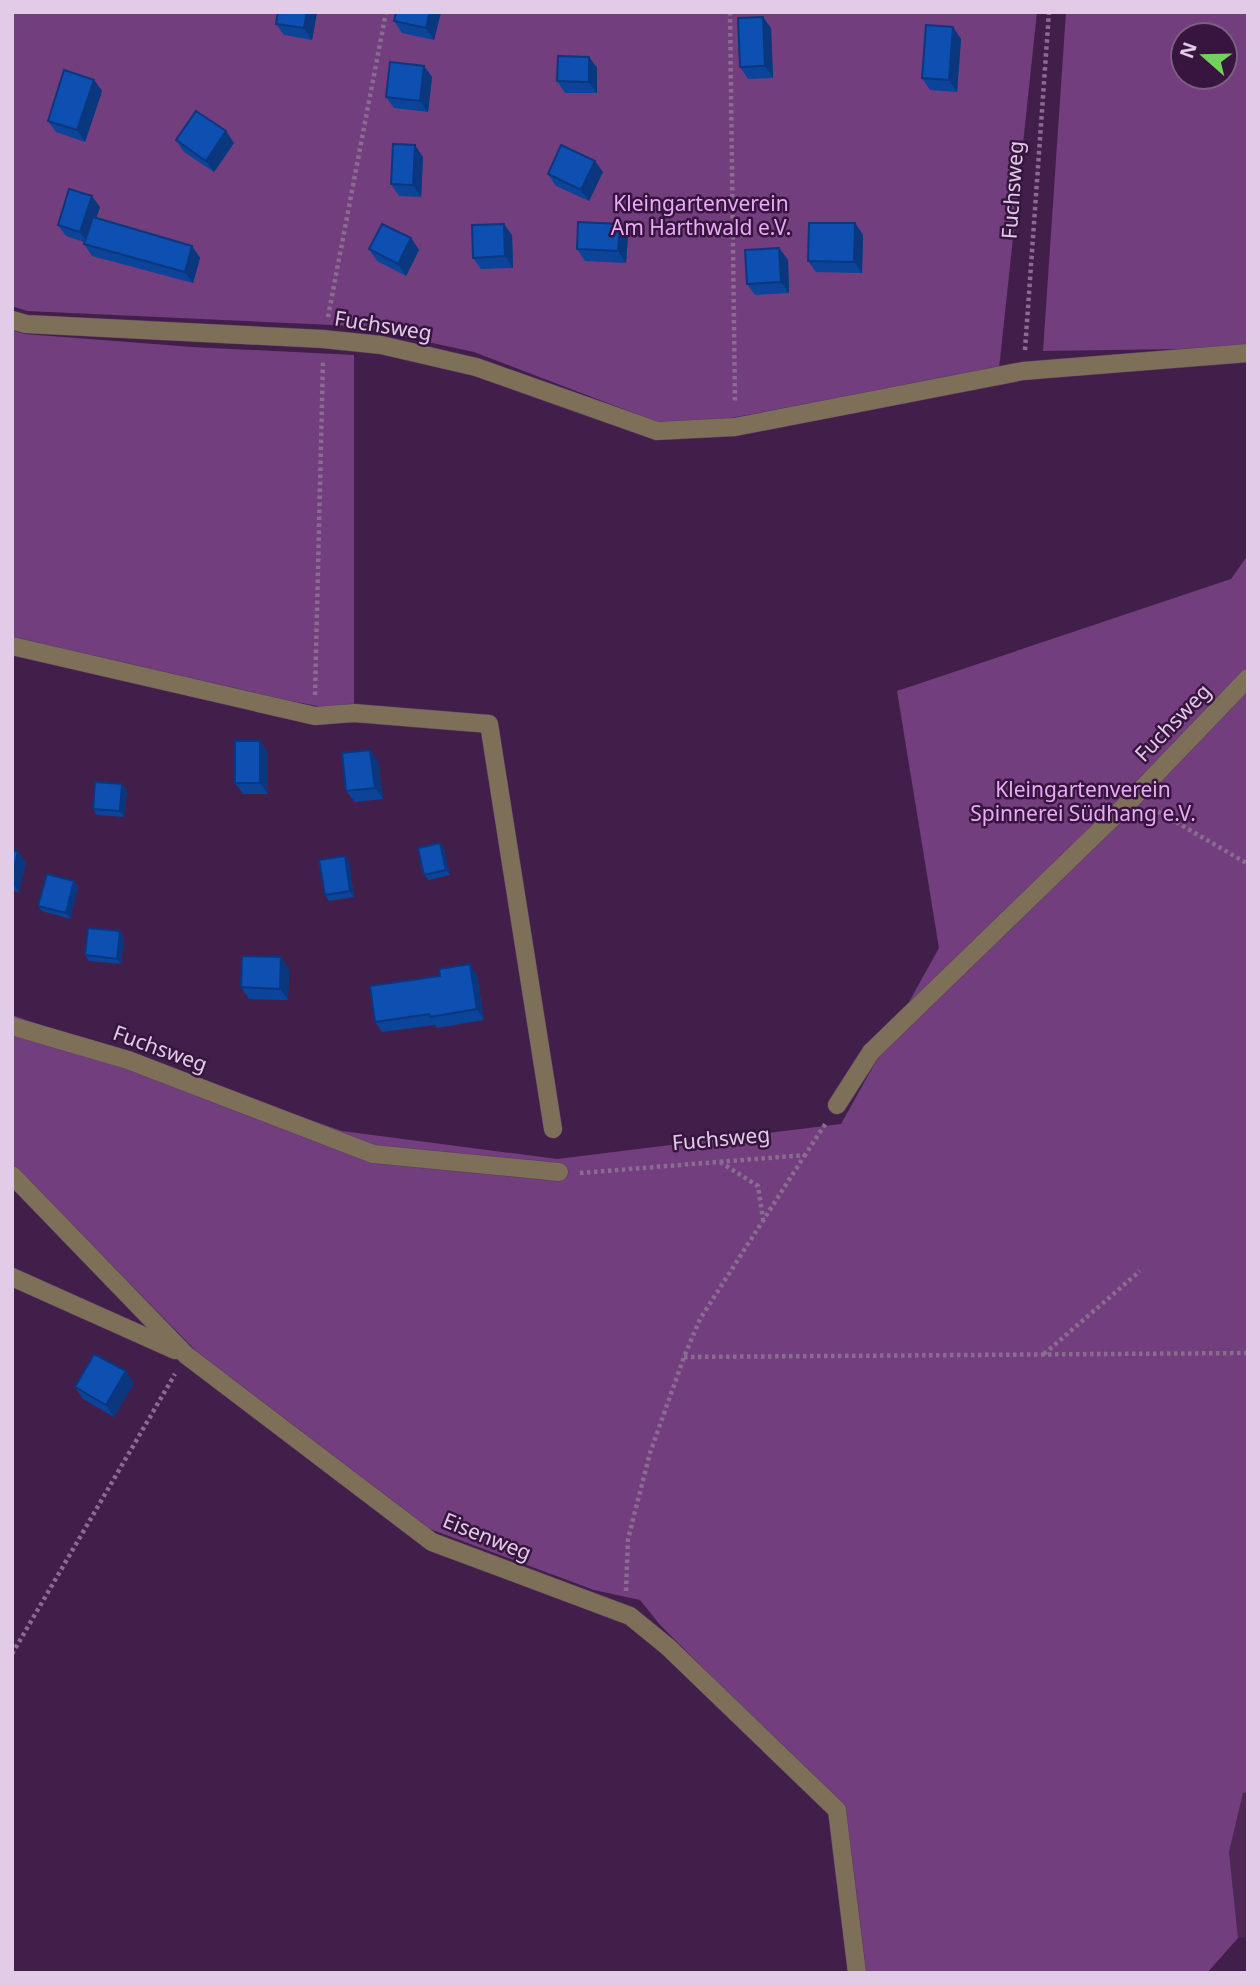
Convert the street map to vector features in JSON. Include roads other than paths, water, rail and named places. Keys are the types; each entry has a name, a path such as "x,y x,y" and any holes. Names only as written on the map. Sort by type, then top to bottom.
{"street":[{"name":"Fuchsweg","path":"12,320 26,324 323,339 380,345 476,367 657,431 735,427 1023,371 1248,353"},
{"path":"12,646 315,716 354,713 489,724 553,1129"},
{"name":"Fuchsweg","path":"837,1105 871,1052 1133,798 1248,678"},
{"name":"Fuchsweg","path":"12,1026 128,1060 373,1154 559,1172"},
{"name":"Eisenweg","path":"12,1175 186,1355 432,1542 630,1616 668,1647 837,1810 857,1973"},
{"path":"12,1277 186,1355"}],"park label":[{"name":"Kleingartenverein Am Harthwald e.V.","path":"701,216"},
{"name":"Kleingartenverein Spinnerei Südhang e.V.","path":"1083,802"}]}
